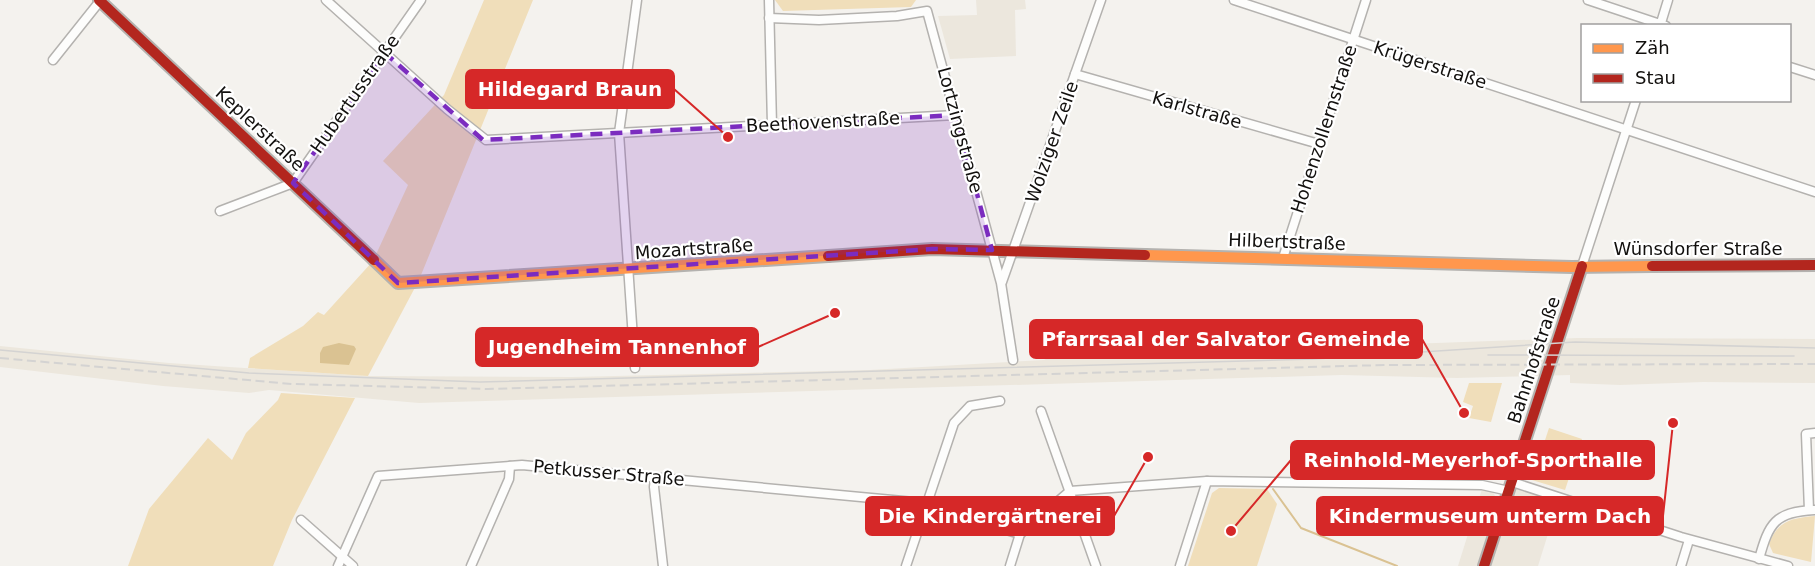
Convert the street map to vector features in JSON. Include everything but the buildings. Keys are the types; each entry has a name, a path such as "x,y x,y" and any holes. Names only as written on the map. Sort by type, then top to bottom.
{"street":[{"path":"53,60 100,0"},
{"name":"Keplerstraße","path":"100,0 398,283"},
{"path":"326,0 384,52"},
{"name":"Hubertusstraße","path":"293,183 421,0"},
{"path":"635,368 619,133 637,0"},
{"path":"769,0 772,125"},
{"name":"Wolziger Zeile","path":"1001,283 1101,0"},
{"name":"Krügerstraße","path":"1234,0 1815,192"},
{"name":"Hohenzollernstraße","path":"1283,258 1366,0"},
{"path":"1588,0 1659,24"},
{"path":"1662,24 1668,0"},
{"name":"Lortzingstraße","path":"769,18 842,19 897,16 927,11 992,250"},
{"name":"Beethovenstraße","path":"384,52 476,134 486,140 956,115"},
{"path":"1791,67 1815,75"},
{"name":"Karlstraße","path":"1075,75 1319,144"},
{"path":"1582,266 1635,102"},
{"path":"220,211 293,183"},
{"name":"Mozartstraße","path":"398,283 932,249 992,250"},
{"path":"992,250 1001,283 1013,360"},
{"name":"Hilbertstraße","path":"992,250 1582,266"},
{"name":"Wünsdorfer Straße","path":"1582,266 1815,265"},
{"name":"Bahnhofstraße","path":"1484,566 1582,266"},
{"path":"906,566 956,418 970,406 1000,401"},
{"path":"1041,411 1096,566"},
{"path":"1759,559 1766,534 1774,522 1790,513 1812,510 1806,434 1815,433"},
{"path":"471,566 509,478 510,466"},
{"name":"Petkusser Straße","path":"342,556 378,476 510,466 927,505 1020,534"},
{"path":"655,478 654,487 663,566"},
{"path":"1180,566 1207,482"},
{"path":"1010,566 1020,534 1070,491 1207,482 1510,486 1689,540 1788,566"},
{"path":"302,520 353,566"},
{"path":"1681,566 1689,540"},
{"path":"338,566 342,556"}],"highlighted area":[{"path":"384,52 483,140 956,115 992,250 932,249 398,283 293,183"}],"shaded area":[{"path":"484,0 533,0 419,280 368,376 248,368 250,358 303,326 318,312 324,315 373,261 408,185 383,161 444,95"},
{"path":"775,0 916,0 911,7 783,11"},
{"path":"976,0 1025,0 1026,9 1015,10 1016,56 950,59 938,16 977,15"},
{"path":"1577,338 1815,339 1815,383 1703,382 1620,385 1570,383 1570,375 1457,378 1342,375 419,403 269,390 249,393 163,386 0,367 0,346 169,363 368,376 572,377 870,370 1044,360 1049,357"},
{"path":"339,343 354,346 356,349 349,365 320,363 320,353 323,347"},
{"path":"1469,383 1502,383 1491,422 1469,418 1473,406 1463,402"},
{"path":"281,393 355,398 292,520 273,566 128,566 149,509 208,438 232,460 246,433 278,400"},
{"path":"1549,428 1582,439 1565,490 1532,480"},
{"path":"1219,488 1267,489 1277,504 1257,566 1188,566 1212,493"},
{"path":"1518,488 1558,502 1538,566 1490,566 1514,490"},
{"path":"1482,489 1493,492 1499,504 1479,566 1458,566"},
{"path":"1815,516 1811,562 1773,553 1769,544 1776,530 1786,522"}],"waterway":[{"path":"1273,489 1301,528 1397,566"}],"tram line":[{"path":"0,350 249,373 480,382 1314,359 1575,342 1815,348"},
{"path":"1488,355 1794,356"}],"railway":[{"path":"0,358 292,384 488,389 1385,365 1815,364"}],"traffic: slow":[{"path":"1145,255 1572,267 1652,266"},
{"path":"374,260 398,283 828,256"}],"traffic: jam":[{"path":"99,0 374,260"},
{"path":"828,256 932,249 1145,255"},
{"path":"1652,266 1815,265"},
{"path":"1484,566 1582,266"}],"place":[{"name":"Hildegard Braun","path":"728,137"},
{"name":"Jugendheim Tannenhof","path":"835,313"},
{"name":"Pfarrsaal der Salvator Gemeinde","path":"1464,413"},
{"name":"Kindermuseum unterm Dach","path":"1673,423"},
{"name":"Die Kindergärtnerei","path":"1148,457"},
{"name":"Reinhold-Meyerhof-Sporthalle","path":"1231,531"}]}
